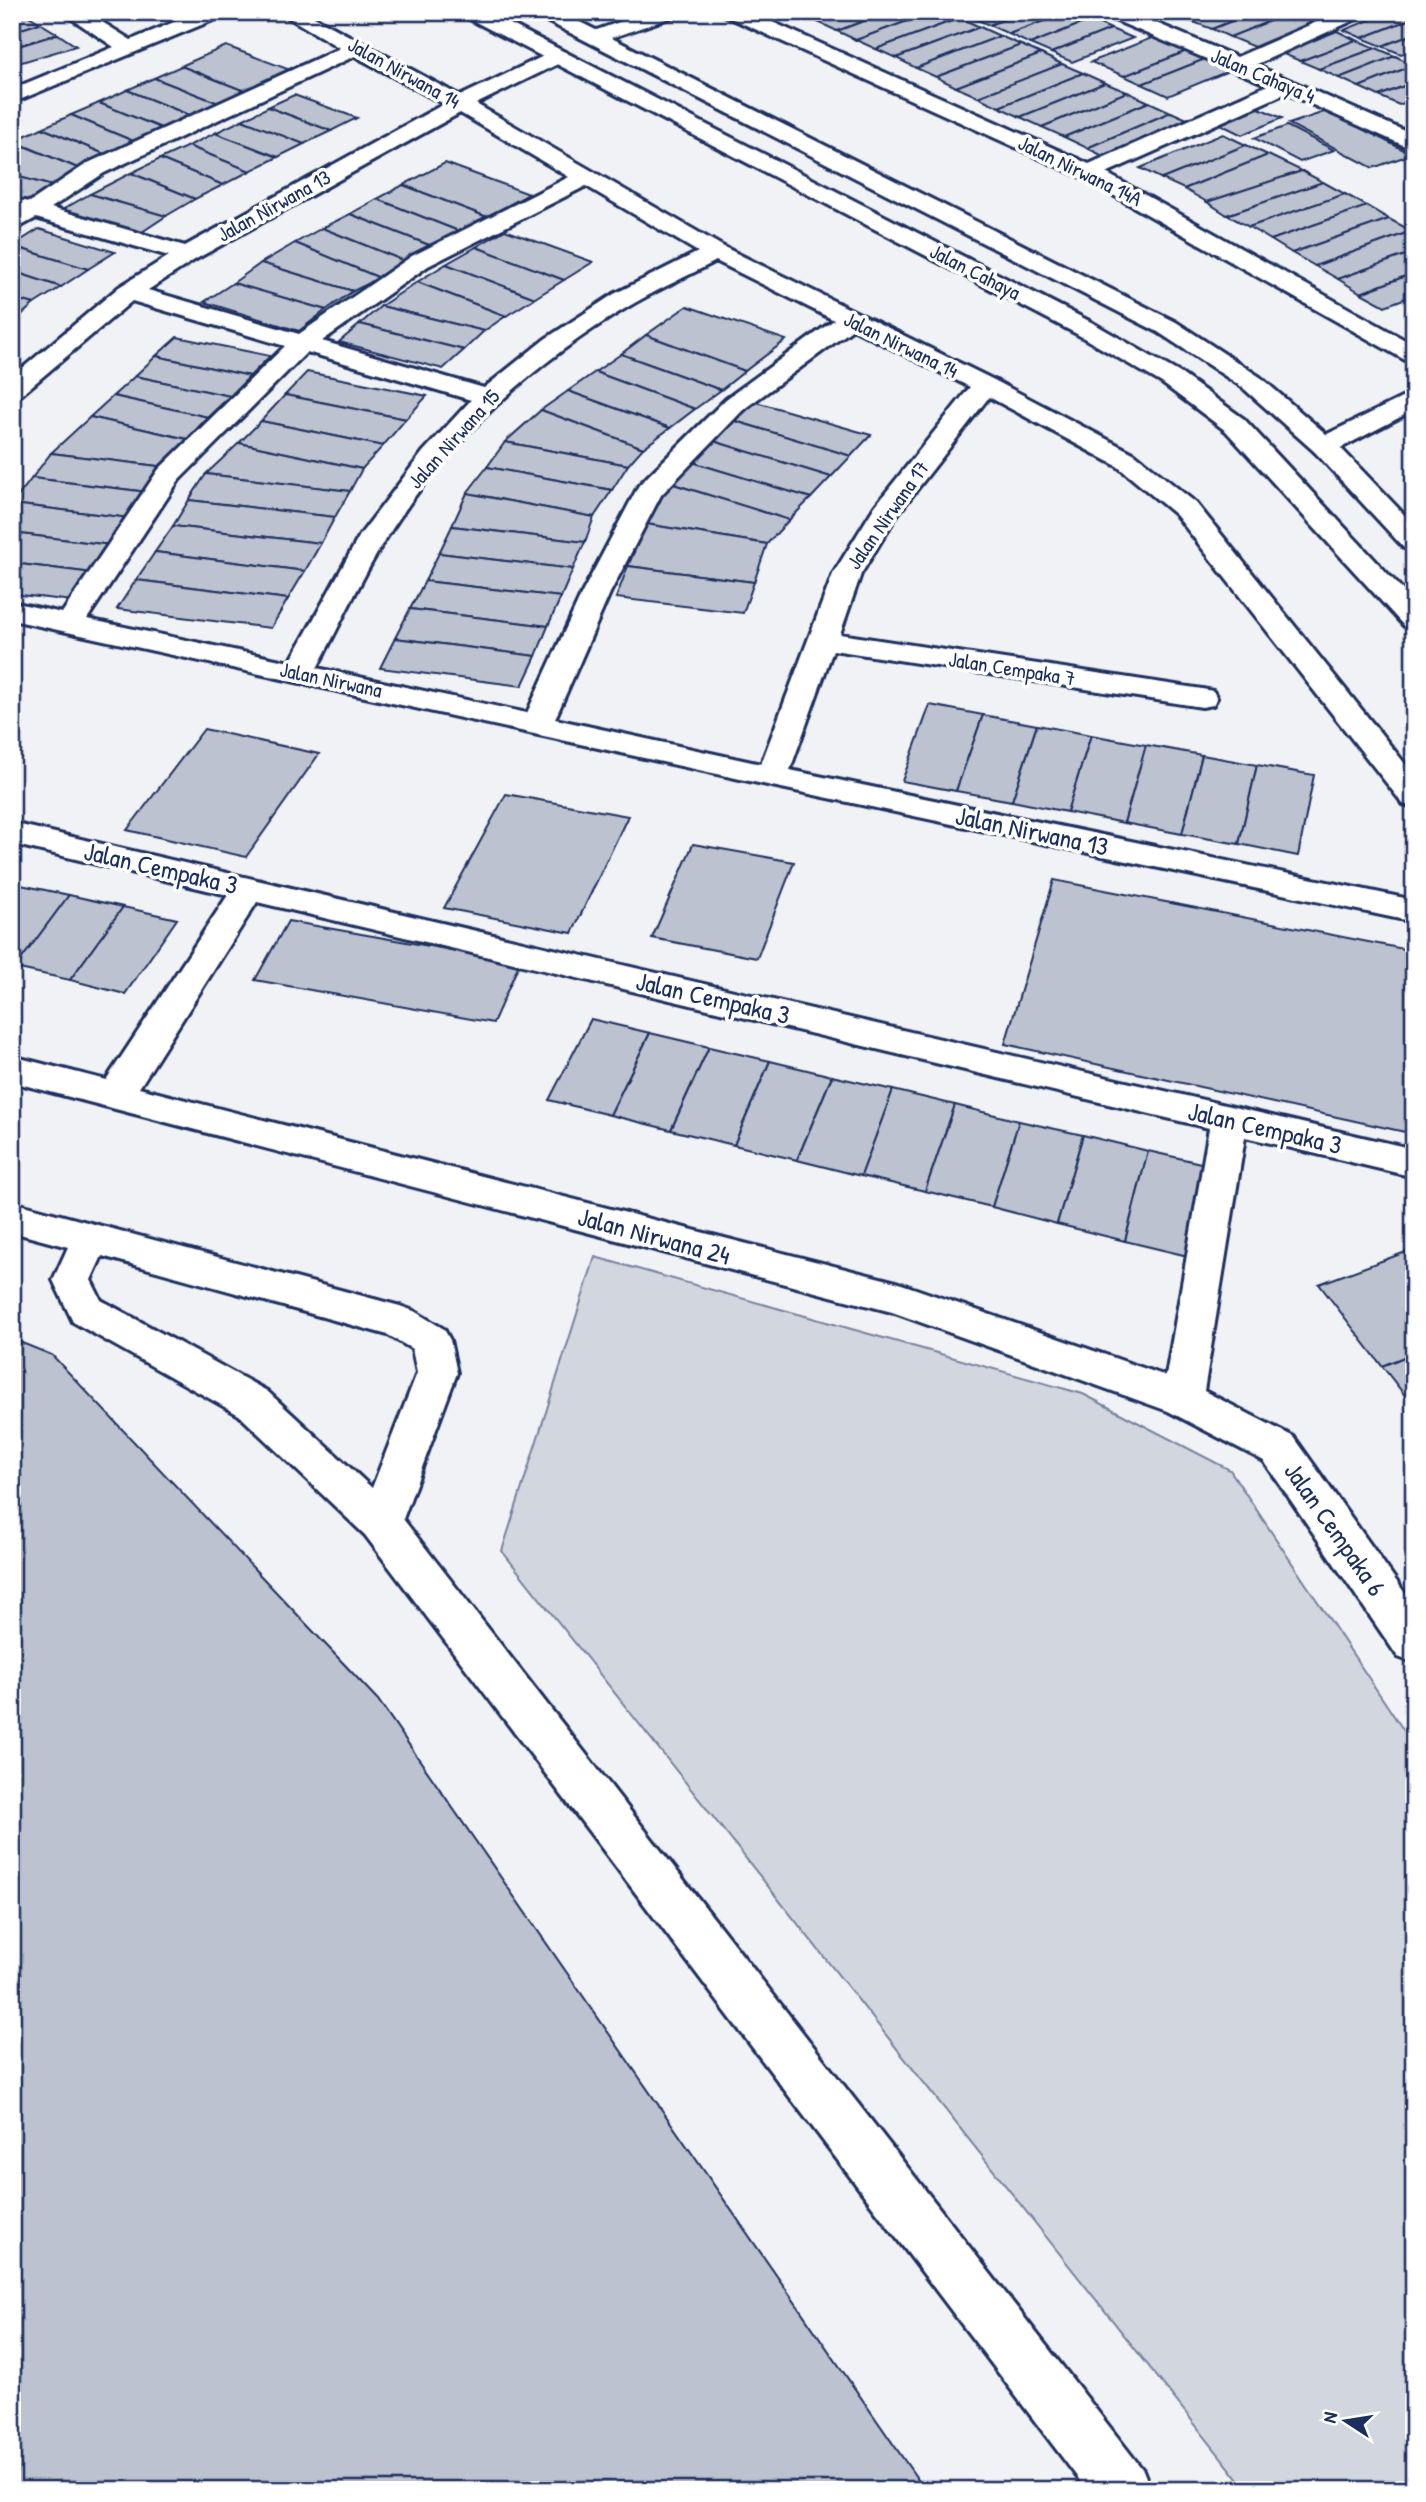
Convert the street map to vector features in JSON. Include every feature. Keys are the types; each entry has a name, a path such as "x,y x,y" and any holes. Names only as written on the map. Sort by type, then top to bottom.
{"street":[{"path":"72,12 130,48"},
{"path":"12,97 216,12"},
{"name":"Jalan Nirwana 14","path":"289,12 460,104 716,252 985,385 1126,460 1186,509 1414,796"},
{"name":"Jalan Cahaya","path":"471,12 1084,328 1171,378 1236,425 1414,620"},
{"name":"Jalan Cahaya","path":"544,12 1167,327 1251,382 1324,446 1414,542"},
{"path":"595,37 668,12"},
{"name":"Jalan Nirwana 14A","path":"733,12 1089,172 1414,355"},
{"name":"Jalan Cahaya 4","path":"1112,12 1286,85 1414,143"},
{"path":"1237,65 1356,12"},
{"path":"12,224 22,207 96,168 358,47"},
{"name":"Jalan Nirwana 13","path":"12,390 128,292 188,254 460,104 559,56"},
{"path":"1089,172 1286,85"},
{"path":"69,624 169,475 302,343 420,261 586,177"},
{"path":"22,207 188,254"},
{"name":"Jalan Nirwana 15","path":"299,673 374,535 432,458 488,397 554,344 623,299 716,252"},
{"path":"128,292 488,397"},
{"path":"538,724 596,593 649,491 735,404 850,320"},
{"name":"Jalan Nirwana 17","path":"772,776 846,574 886,512 985,385"},
{"path":"1324,446 1414,400"},
{"name":"Jalan Nirwana","path":"12,611 650,749"},
{"name":"Jalan Cempaka 7","path":"823,640 1202,698"},
{"name":"Jalan Nirwana 13","path":"650,749 1414,911"},
{"name":"Jalan Cempaka 3","path":"12,833 1414,1163"},
{"path":"115,1096 249,889"},
{"name":"Jalan Nirwana 24","path":"12,1069 896,1298 1182,1399 1279,1449"},
{"path":"1182,1399 1229,1120"},
{"path":"12,1217 400,1322 430,1340 437,1373 380,1522"},
{"path":"91,1238 72,1280 87,1311 253,1404 380,1522 1123,2490"},
{"name":"Jalan Cempaka 6","path":"1279,1449 1414,1643"}],"shaded area":[{"path":"595,1257 1083,1394 1230,1470 1414,1746 1414,2490 1247,2490 502,1551"}],"building":[{"path":"23,12 40,23 12,32 12,15"},
{"path":"84,12 130,12 100,22"},
{"path":"845,12 818,22 799,13"},
{"path":"845,12 888,12 837,31 818,22"},
{"path":"888,12 932,12 856,40 837,31"},
{"path":"932,12 947,12 960,18 876,49 856,40"},
{"path":"980,12 1025,12 989,25 969,16"},
{"path":"1025,12 1068,12 1009,34 989,25"},
{"path":"1068,12 1091,20 1030,44 1009,34"},
{"path":"1216,12 1193,22 1174,14"},
{"path":"1216,12 1254,12 1212,29 1193,22"},
{"path":"1254,12 1290,13 1230,37 1212,29"},
{"path":"1295,12 1342,12 1318,22"},
{"path":"1390,12 1409,12 1414,14 1414,18 1362,38 1344,30"},
{"path":"1290,13 1314,22 1254,47 1230,37"},
{"path":"960,18 980,27 896,58 876,49"},
{"path":"1414,18 1414,34 1382,46 1362,38"},
{"path":"1091,20 1111,29 1051,53 1030,44"},
{"path":"40,23 58,34 12,48 12,32"},
{"path":"980,27 1000,36 916,68 896,58"},
{"path":"1111,29 1133,38 1072,62 1051,53"},
{"path":"1337,31 1356,40 1300,61 1281,53"},
{"path":"58,34 76,46 12,65 12,48"},
{"path":"1414,34 1414,49 1401,54 1382,46"},
{"path":"1000,36 1021,45 936,77 916,68"},
{"path":"1154,37 1187,51 1124,76 1091,62"},
{"path":"1356,40 1376,48 1319,69 1300,61"},
{"path":"1021,45 1041,54 956,87 936,77"},
{"path":"226,46 293,71 247,92 181,66"},
{"path":"1376,48 1395,56 1339,78 1319,69"},
{"path":"1187,51 1205,59 1142,84 1124,76"},
{"path":"1041,54 1062,64 978,97 956,87"},
{"path":"1395,56 1414,65 1359,87 1339,78"},
{"path":"1205,59 1231,70 1168,96 1142,84"},
{"path":"1062,64 1083,73 999,107 978,97"},
{"path":"1414,65 1414,82 1379,96 1359,87"},
{"path":"181,66 247,92 221,104 154,78"},
{"path":"1083,73 1105,83 1020,117 999,107"},
{"path":"154,78 221,104 194,117 127,90"},
{"path":"1414,82 1414,99 1399,105 1379,96"},
{"path":"1105,83 1127,92 1042,127 1020,117"},
{"path":"127,90 194,117 166,130 99,103"},
{"path":"1127,92 1149,102 1064,137 1042,127"},
{"path":"294,95 357,118 331,131 268,107"},
{"path":"1149,102 1171,112 1087,148 1064,137"},
{"path":"99,103 166,130 138,143 71,115"},
{"path":"268,107 331,131 304,144 242,120"},
{"path":"1259,108 1282,118 1242,135 1220,124"},
{"path":"1327,111 1412,154 1373,168 1289,124"},
{"path":"1171,112 1194,122 1109,159 1087,148"},
{"path":"71,115 138,143 109,156 42,128"},
{"path":"242,120 304,144 278,157 215,133"},
{"path":"1287,126 1334,150 1300,162 1254,138"},
{"path":"42,128 109,156 80,169 13,141"},
{"path":"215,133 278,157 250,171 188,146"},
{"path":"1223,134 1246,145 1162,179 1140,168"},
{"path":"12,141 80,169 56,187 12,175"},
{"path":"1246,145 1268,155 1184,189 1162,179"},
{"path":"188,146 250,171 223,185 160,159"},
{"path":"1268,155 1302,171 1207,202 1184,189"},
{"path":"160,159 223,185 195,199 131,173"},
{"path":"445,163 529,194 487,217 403,185"},
{"path":"1302,171 1323,182 1227,215 1207,202"},
{"path":"131,173 195,199 166,216 90,194"},
{"path":"12,175 56,187 29,204 12,199"},
{"path":"1323,182 1345,194 1249,227 1227,215"},
{"path":"403,185 487,217 461,232 377,199"},
{"path":"90,194 166,216 139,234 62,210"},
{"path":"1345,194 1367,206 1271,240 1249,227"},
{"path":"377,199 461,232 434,247 350,214"},
{"path":"1367,206 1389,219 1292,253 1271,240"},
{"path":"350,214 434,247 407,262 322,228"},
{"path":"1389,219 1412,231 1315,266 1292,253"},
{"path":"322,228 407,262 380,278 295,243"},
{"path":"39,229 115,252 88,269 12,246"},
{"path":"505,230 593,262 564,280 476,247"},
{"path":"1412,231 1414,252 1338,279 1315,266"},
{"path":"295,243 380,278 353,291 261,263"},
{"path":"12,246 88,269 61,287 12,271"},
{"path":"476,247 564,280 535,298 446,264"},
{"path":"1414,252 1414,273 1361,293 1338,279"},
{"path":"261,263 353,291 326,310 233,283"},
{"path":"446,264 535,298 506,316 417,282"},
{"path":"12,271 61,287 34,304 12,298"},
{"path":"1414,273 1414,295 1385,306 1361,293"},
{"path":"417,282 506,316 484,331 381,306"},
{"path":"233,283 326,310 299,331 204,302"},
{"path":"12,298 34,304 12,323"},
{"path":"381,306 484,331 464,350 360,324"},
{"path":"687,306 786,340 745,371 646,335"},
{"path":"360,324 464,350 443,369 339,342"},
{"path":"646,335 745,371 721,390 621,354"},
{"path":"177,337 270,356 250,376 156,356"},
{"path":"621,354 721,390 695,409 595,372"},
{"path":"156,356 250,376 230,396 135,376"},
{"path":"307,372 427,396 406,419 285,395"},
{"path":"595,372 695,409 670,428 568,391"},
{"path":"135,376 230,396 208,417 113,396"},
{"path":"568,391 670,428 643,448 541,410"},
{"path":"285,395 406,419 383,446 261,421"},
{"path":"113,396 208,417 187,439 90,417"},
{"path":"756,402 871,435 851,456 735,421"},
{"path":"541,410 643,448 628,465 505,442"},
{"path":"90,417 187,439 166,467 51,453"},
{"path":"261,421 383,446 362,469 239,443"},
{"path":"735,421 851,456 831,477 713,441"},
{"path":"713,441 831,477 811,498 692,462"},
{"path":"505,442 628,465 612,490 487,467"},
{"path":"239,443 362,469 350,491 206,474"},
{"path":"51,453 166,467 148,492 32,478"},
{"path":"692,462 811,498 789,520 670,483"},
{"path":"487,467 612,490 594,517 467,493"},
{"path":"206,474 350,491 335,517 189,500"},
{"path":"32,478 148,492 130,518 12,504"},
{"path":"670,483 789,520 767,544 646,524"},
{"path":"467,493 594,517 585,542 452,526"},
{"path":"189,500 335,517 321,543 173,526"},
{"path":"12,504 130,518 111,545 12,533"},
{"path":"646,524 767,544 754,582 628,566"},
{"path":"173,526 321,543 305,571 155,552"},
{"path":"452,526 585,542 573,569 439,553"},
{"path":"12,533 111,545 93,573 12,563"},
{"path":"155,552 305,571 288,599 136,580"},
{"path":"439,553 573,569 561,597 425,581"},
{"path":"12,563 93,573 73,601 12,594"},
{"path":"628,566 754,582 743,613 616,598"},
{"path":"136,580 288,599 271,628 117,609"},
{"path":"425,581 561,597 548,626 410,609"},
{"path":"410,609 548,626 536,656 395,638"},
{"path":"395,638 536,656 522,686 380,668"},
{"path":"930,705 983,715 956,791 902,781"},
{"path":"983,715 1037,725 1012,801 956,791"},
{"path":"1037,725 1091,735 1067,812 1012,801"},
{"path":"204,729 319,754 246,857 127,830"},
{"path":"1091,735 1146,745 1124,823 1067,812"},
{"path":"1146,745 1202,755 1182,834 1124,823"},
{"path":"1202,755 1257,765 1239,844 1182,834"},
{"path":"1257,765 1314,775 1298,856 1239,844"},
{"path":"506,794 628,816 572,933 444,908"},
{"path":"693,844 794,862 757,958 652,938"},
{"path":"1054,880 1414,951 1414,1134 1005,1044"},
{"path":"16,884 69,895 15,968 12,967 12,888"},
{"path":"69,895 123,907 70,980 15,968"},
{"path":"123,907 177,919 125,994 70,980"},
{"path":"288,921 520,962 493,1023 255,980"},
{"path":"591,1019 650,1033 610,1115 549,1100"},
{"path":"650,1033 709,1047 671,1130 610,1115"},
{"path":"709,1047 770,1061 734,1145 671,1130"},
{"path":"770,1061 832,1076 797,1160 734,1145"},
{"path":"832,1076 893,1090 861,1176 797,1160"},
{"path":"893,1090 955,1105 925,1191 861,1176"},
{"path":"955,1105 1019,1121 992,1207 925,1191"},
{"path":"1019,1121 1083,1135 1057,1224 992,1207"},
{"path":"1083,1135 1148,1151 1125,1241 1057,1224"},
{"path":"1148,1151 1214,1166 1192,1257 1125,1241"},
{"path":"1414,1249 1414,1353 1382,1366 1319,1284"},
{"path":"12,1339 52,1355 378,1700 925,2490 12,2490"},
{"path":"1414,1353 1414,1407 1382,1366"}]}
